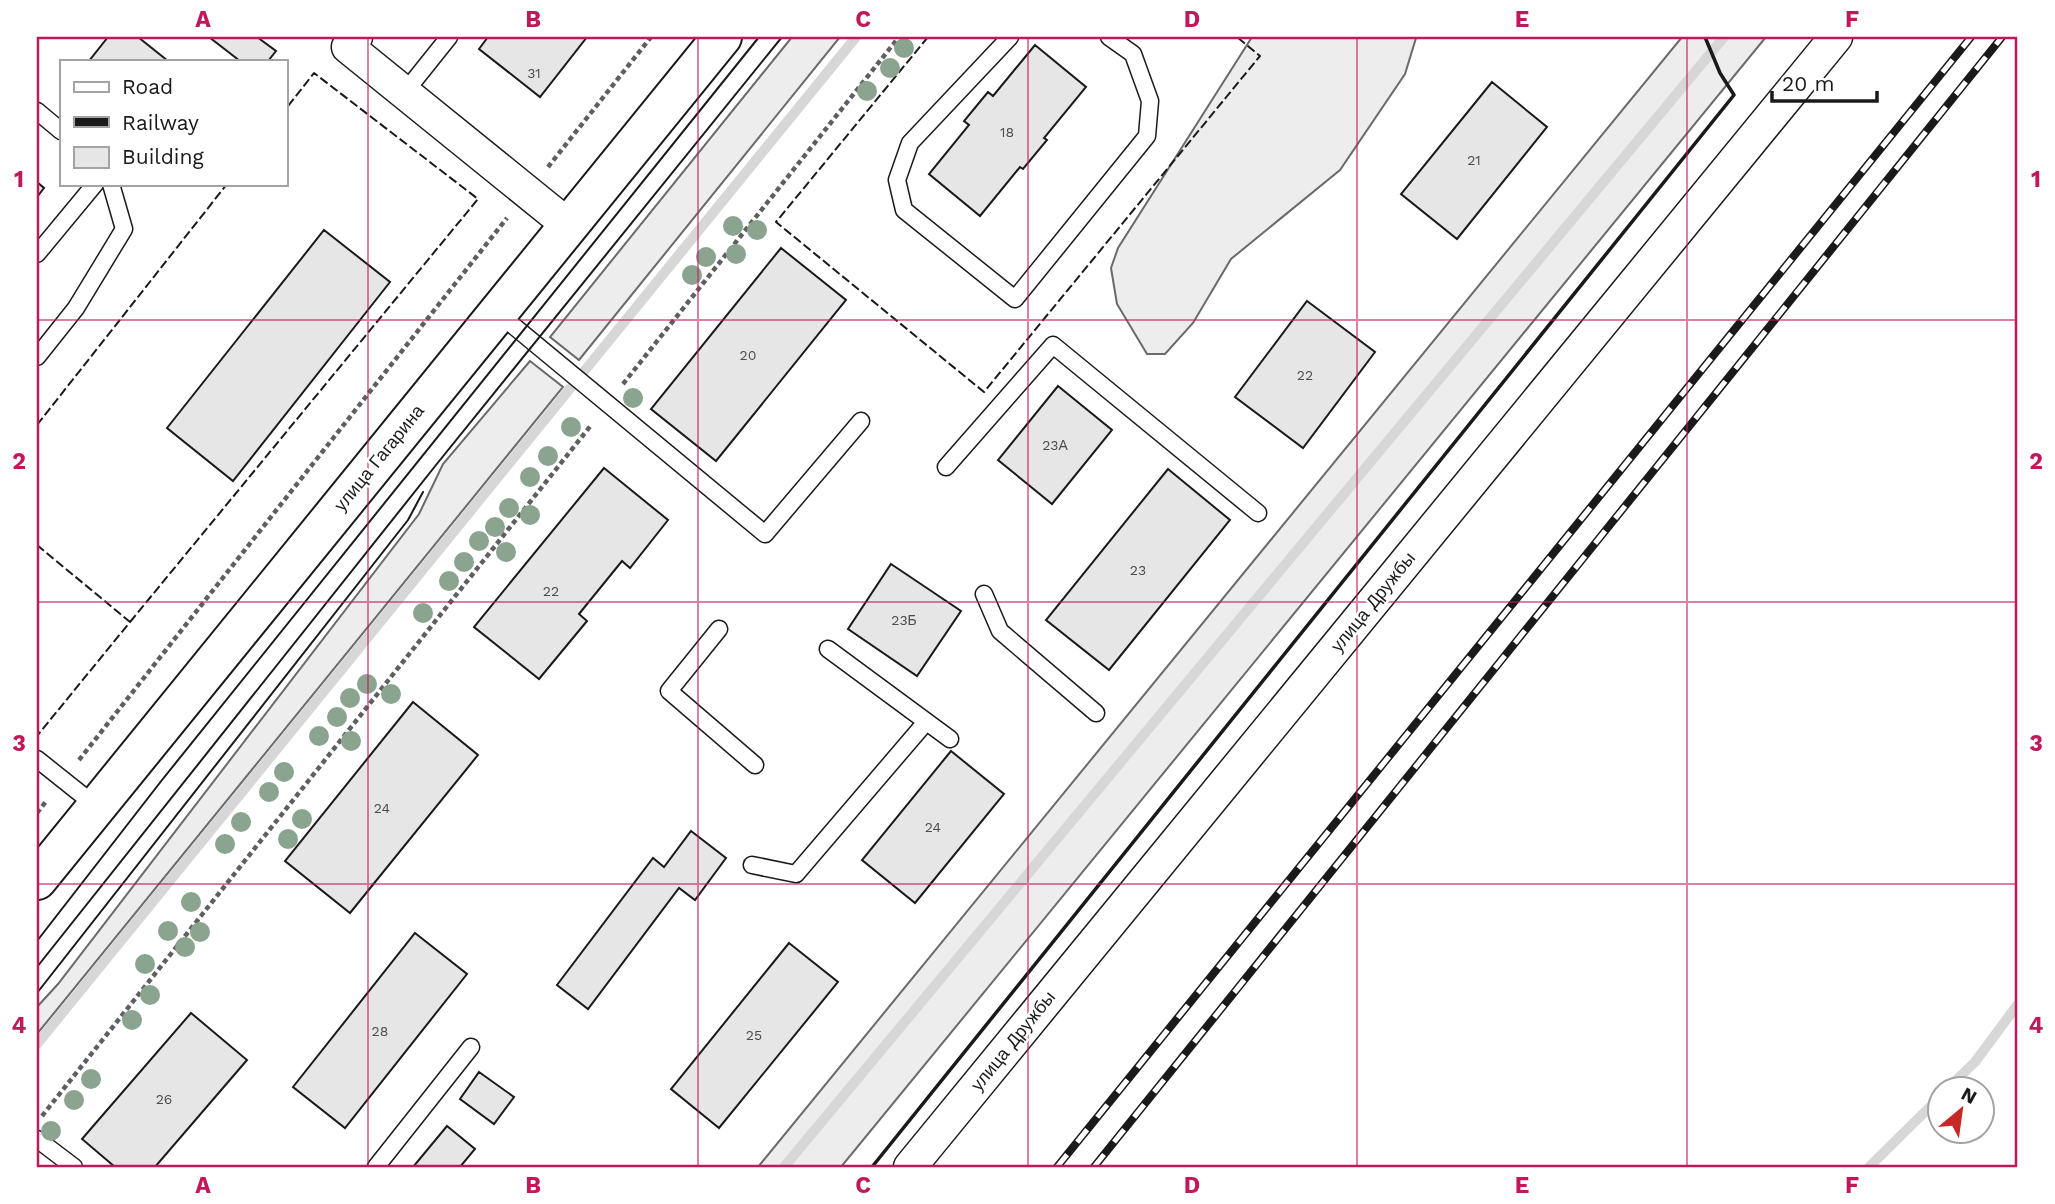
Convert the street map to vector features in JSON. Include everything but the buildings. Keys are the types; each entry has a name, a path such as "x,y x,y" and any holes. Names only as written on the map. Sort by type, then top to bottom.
{"main road":[{"name":"улица Гагарина","path":"37,880 722,37"}],"street":[{"name":"улица Дружбы","path":"909,1167 1836,37"},
{"path":"352,42 405,92 568,225"}],"lane":[{"path":"405,92 449,37"},
{"path":"1010,37 910,143 897,180 904,210 1015,299 1147,136 1150,100 1133,54 1108,37"},
{"path":"37,111 60,130"},
{"path":"37,254 93,186"},
{"path":"37,356 76,308 124,229 112,186"},
{"path":"498,312 765,534 862,421"},
{"path":"946,467 1052,345 1258,513"},
{"path":"984,593 1000,631 1096,713"},
{"path":"719,629 669,691 755,765"},
{"path":"828,649 950,739"},
{"path":"751,864 796,874 926,722"},
{"path":"37,759 96,806"},
{"path":"376,1167 471,1047"},
{"path":"37,1139 74,1167"}],"path":[{"path":"37,813 651,37"},
{"path":"37,1124 899,37"}],"shaded area":[{"path":"792,37 840,37 579,360 550,337"},
{"path":"1252,37 1416,38 1405,74 1340,170 1231,259 1193,323 1165,354 1147,354 1117,304 1111,268 1118,248"},
{"path":"1682,37 1766,37 841,1167 758,1167"},
{"path":"530,361 563,387 37,1034 37,1007 58,984 419,514 443,464"}],"waterway":[{"path":"37,1044 856,37"},
{"path":"784,1167 1724,37"},
{"path":"1963,1074 1975,1062 2018,1004"},
{"path":"1869,1167 1926,1111"}],"tram line":[{"path":"37,941 162,780 759,37"},
{"path":"37,967 436,465 782,37"},
{"path":"37,993 408,520 423,492"}],"railway":[{"path":"1057,1167 1971,37"},
{"path":"1094,1167 2002,37"}],"fence":[{"path":"928,37 776,222 984,392 1260,56 1237,37"},
{"path":"130,622 478,199 314,73 287,107"},
{"path":"37,425 225,186"},
{"path":"37,545 130,622 37,736"}],"wall":[{"path":"872,1167 1734,95 1720,73 1705,37"}]}
